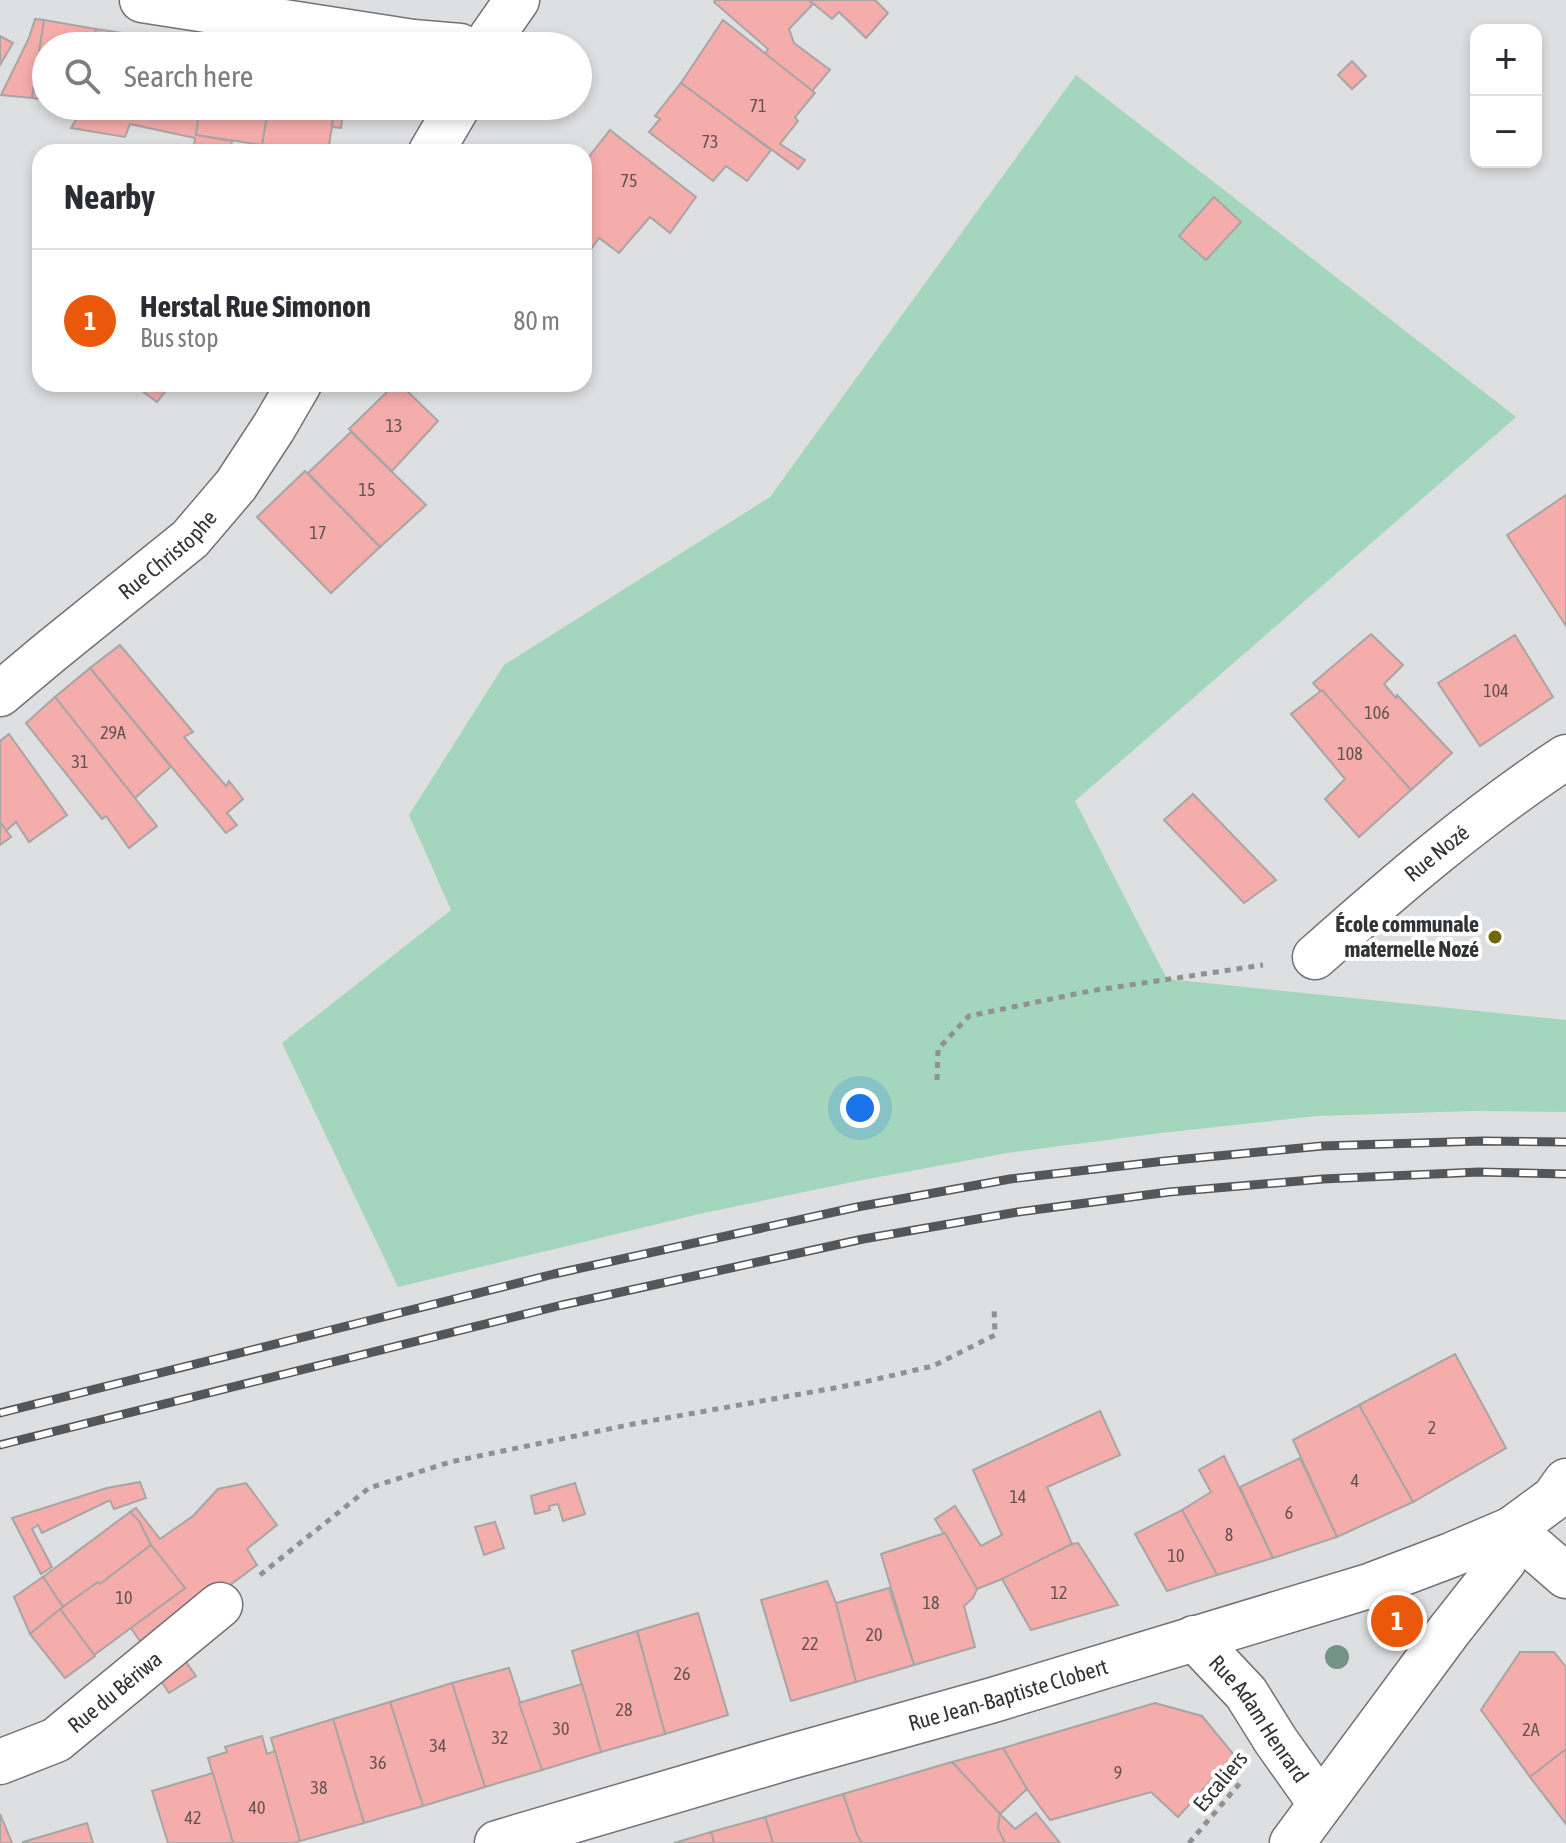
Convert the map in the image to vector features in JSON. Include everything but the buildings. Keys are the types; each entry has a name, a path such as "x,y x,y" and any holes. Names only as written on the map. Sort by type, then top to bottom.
{"street":[{"path":"142,0 348,32"},
{"path":"495,32 517,0"},
{"path":"436,144 450,120"},
{"name":"Rue Christophe","path":"0,694 190,539 236,485 294,392"},
{"name":"Rue Nozé","path":"1315,957 1428,858 1566,757"},
{"name":"Rue Jean-Baptiste Clobert","path":"497,1843 993,1700 1369,1586 1512,1529 1554,1498 1566,1481"},
{"path":"1512,1529 1566,1576"},
{"name":"Rue Adam Henrard","path":"1292,1843 1504,1561 1512,1529"},
{"name":"Rue du Bériwa","path":"0,1762 56,1740 220,1605"},
{"name":"Rue Adam Henrard","path":"1194,1638 1246,1693 1320,1803"}],"path":[{"path":"937,1080 938,1049 969,1016 1090,991 1315,957"},
{"path":"220,1605 369,1488 450,1462 633,1424 851,1385 933,1366 995,1335 994,1306"},
{"name":"Escaliers","path":"1189,1843 1276,1741"}],"green space":[{"path":"1076,75 1516,417 1075,801 1167,979 1566,1020 1566,1112 1473,1111 1317,1116 1007,1153 699,1214 398,1287 282,1043 451,910 409,815 504,665 770,497"}],"railway":[{"path":"0,1413 554,1274 857,1207 1010,1179 1322,1146 1566,1142"},
{"path":"0,1445 562,1305 863,1239 1018,1212 1169,1192 1323,1179 1479,1172 1566,1174"}],"place":[{"name":"École communale maternelle Nozé","path":"1495,937"},
{"name":"Herstal Rue Simonon","path":"1397,1621"}]}
